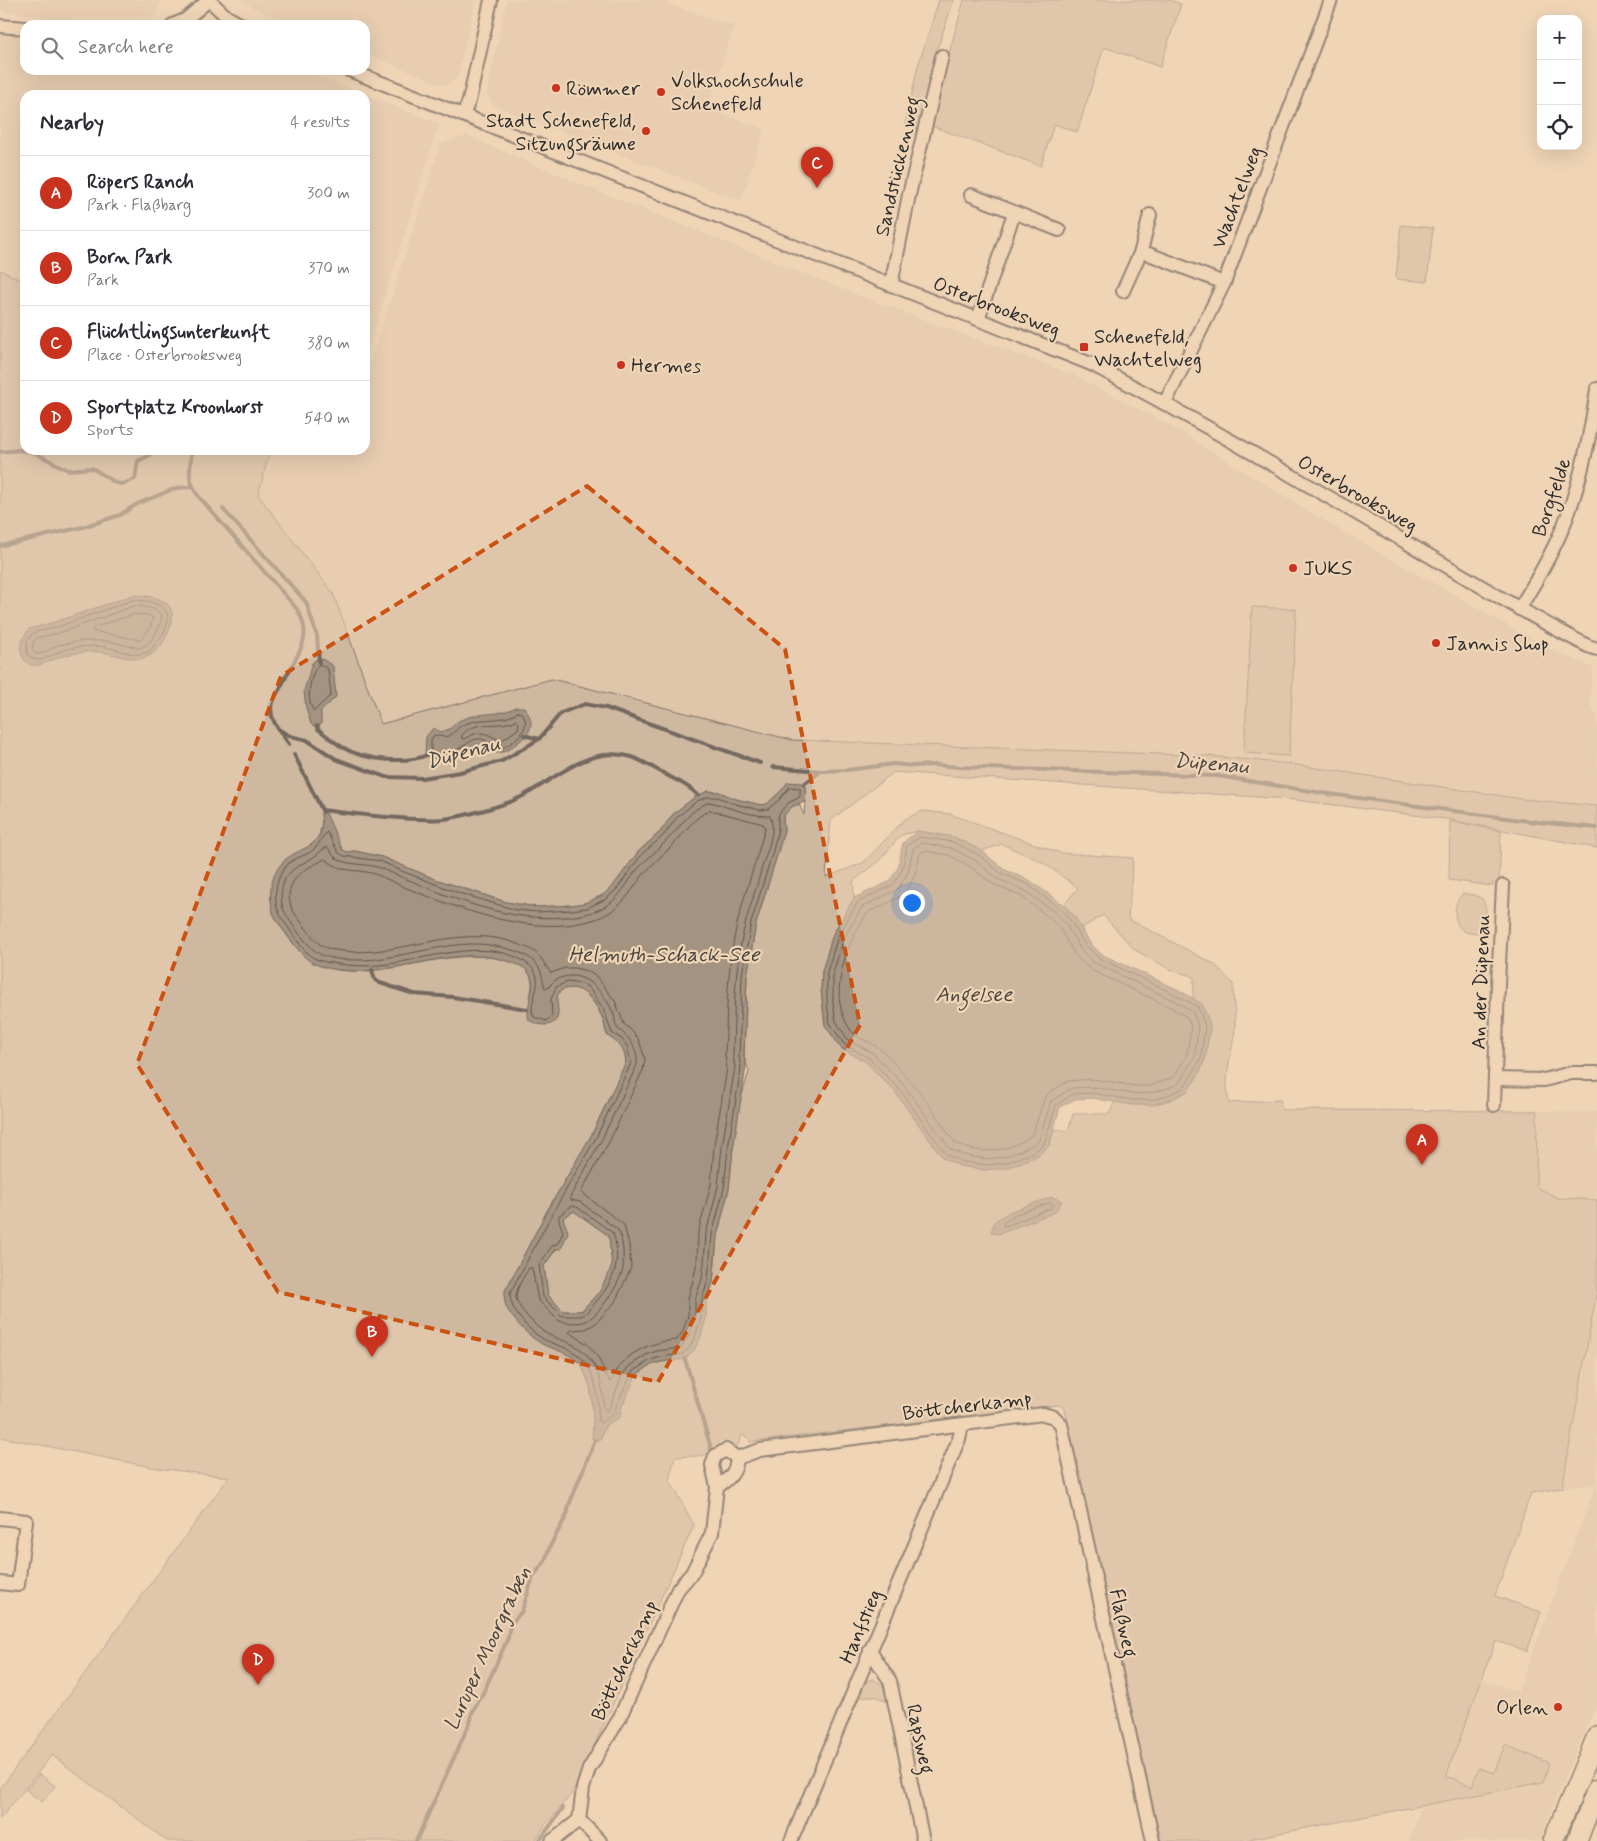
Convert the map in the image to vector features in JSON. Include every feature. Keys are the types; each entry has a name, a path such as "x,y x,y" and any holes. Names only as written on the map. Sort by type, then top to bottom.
{"main road":[{"path":"1554,1841 1597,1736"},
{"path":"1576,1841 1597,1789"}],"street":[{"path":"185,20 209,0 234,20"},
{"path":"463,115 469,100 491,0"},
{"name":"Wachtelweg","path":"1164,403 1224,283 1331,0"},
{"path":"0,26 20,28"},
{"name":"Sandstückenweg","path":"891,285 909,195 942,56"},
{"name":"Osterbrooksweg","path":"362,75 1090,364 1164,403 1519,610 1597,649"},
{"path":"971,195 1058,230"},
{"path":"978,319 1014,213"},
{"path":"1123,291 1141,251 1150,216"},
{"path":"1141,251 1224,283"},
{"name":"Borgfelde","path":"1519,610 1551,553 1567,517 1588,442 1597,389"},
{"name":"An der Düpenau","path":"1494,1105 1503,886"},
{"path":"1495,1079 1544,1080 1571,1073 1597,1072"},
{"name":"Böttcherkamp","path":"579,1820 583,1788 589,1769 619,1719 678,1589 692,1573 712,1534 717,1487 712,1464 715,1456 726,1450 737,1458 760,1450 1043,1414 1054,1417"},
{"name":"Flaßweg","path":"1054,1417 1061,1424 1153,1841"},
{"name":"Hanfstieg","path":"792,1841 959,1439 962,1425"},
{"path":"717,1487 730,1478 737,1468 737,1458"},
{"path":"0,1518 26,1521 18,1585 0,1583"},
{"name":"Rapsweg","path":"870,1650 890,1681 923,1841"},
{"path":"552,1841 579,1820 600,1841"}],"highlighted area":[{"path":"587,486 785,649 860,1025 658,1382 278,1292 137,1064 281,676"}],"shaded area":[{"path":"0,0 161,0 155,16 59,20 0,10"},
{"path":"241,0 475,0 457,79 444,85 370,55 370,20 283,20 258,10"},
{"path":"507,0 668,0 667,4 734,26 707,109 764,129 741,201 495,106 487,94"},
{"path":"939,0 954,0 935,55 919,123 905,125 918,66"},
{"path":"964,0 1169,0 1181,4 1160,67 1104,47 1077,132 1054,124 1041,166 929,125"},
{"path":"0,34 20,34 20,75 314,75 352,90 20,90 20,280 0,270"},
{"path":"370,97 439,124 370,343"},
{"path":"467,136 587,187 865,298 1069,373 1174,428 1328,523 1552,650 1593,668 1590,698 1592,709 1597,715 1597,806 1522,799 1290,764 1210,756 792,740 552,679 381,724 333,593 258,495 269,455 370,455 370,364 441,144"},
{"path":"1401,225 1433,228 1427,282 1396,279"},
{"path":"0,270 20,280 20,455 269,455 258,495 333,593 381,724 552,679 792,740 1210,756 1290,764 1522,799 1597,806 1597,848 1446,819 1287,799 894,772 831,820 826,877 863,863 905,819 923,811 950,814 1060,853 1133,858 1128,919 1214,964 1233,984 1235,1028 1227,1075 1229,1103 1280,1100 1282,1110 1537,1111 1536,1187 1558,1198 1597,1200 1597,1289 1562,1488 1531,1493 1495,1596 1541,1612 1527,1651 1496,1641 1446,1776 1472,1786 1479,1768 1494,1773 1505,1745 1549,1763 1543,1782 1239,1841 1161,1841 1065,1409 1059,1405 750,1442 749,1438 742,1435 736,1449 697,1456 675,1457 669,1479 694,1525 573,1792 545,1825 535,1841 167,1841 52,1755 0,1819 0,1789 229,1477 157,1468 0,1437","holes":["788,782 806,787 804,815 799,804 791,807 783,819 784,830 756,924 747,976 744,1057 749,1071 740,1102 729,1189 717,1236 713,1282 706,1302 706,1318 700,1339 685,1359 651,1365 636,1375 622,1406 620,1417 606,1425 604,1429 593,1416 590,1386 581,1365 568,1353 543,1344 532,1337 515,1318 505,1291 547,1211 592,1134 626,1062 621,1046 607,1035 597,1007 580,989 573,986 566,987 556,995 557,1014 553,1023 529,998 532,987 529,973 517,964 500,959 482,957 447,958 377,970 344,971 330,969 316,964 301,952 288,937 273,913 294,855 312,844 319,834 322,821 321,813 342,849 346,852 355,851 382,857 435,879 506,902 537,907 585,903 603,895 613,886 639,851 660,832 673,814 695,797 708,791 719,792 736,799 761,805 767,804","917,831 954,837 982,851 1002,844 1044,863 1078,888 1064,905 1075,917 1080,929 1103,915 1135,950 1170,969 1194,977 1193,999 1202,1004 1209,1020 1210,1028 1203,1063 1197,1078 1188,1089 1177,1097 1164,1102 1132,1104 1115,1101 1109,1114 1073,1114 1068,1131 1054,1129 1049,1146 1037,1156 985,1170 960,1166 943,1158 895,1092 866,1062 841,1048 825,1025 821,990 822,971 833,934 854,898 853,881 877,863 901,835"]},
{"path":"1252,607 1296,609 1289,756 1244,753"},
{"path":"1450,821 1501,831 1499,884 1493,883 1493,886 1449,880"},
{"path":"1463,894 1476,896 1484,902 1486,921 1484,930 1481,932 1467,933 1458,924 1455,911 1456,904"},
{"path":"1537,1111 1597,1112 1597,1200 1558,1198 1536,1187"},
{"path":"574,1211 609,1236 612,1266 600,1291 581,1311 563,1311 548,1295 544,1266 556,1249 563,1218"},
{"path":"1597,1289 1597,1703 1563,1780 1539,1841 1409,1841 1468,1674 1518,1692 1596,1484 1562,1488"},
{"path":"872,1679 880,1683 884,1688 889,1703 871,1696 854,1701 863,1685"},
{"path":"1597,1758 1569,1841 1562,1841"},
{"path":"39,1774 55,1786 42,1802 26,1790"}],"water":[{"path":"133,595 160,599 170,608 172,614 172,623 165,640 152,654 137,659 103,652 85,652 63,656 40,665 34,665 29,664 21,653 21,643 29,629"},
{"path":"319,657 333,666 336,697 321,711 321,723 318,729 311,724 306,708 304,691 312,663"},
{"path":"516,707 524,707 530,718 531,727 526,736 507,750 495,753 488,746 478,744 453,757 440,759 425,756 426,737 433,728 441,732 468,717 503,712"},
{"name":"Helmuth-Schack-See","path":"788,782 802,783 805,789 805,802 793,806 785,814 783,819 784,830 756,924 747,976 744,1057 746,1067 733,1149 729,1189 717,1236 713,1282 706,1302 706,1318 700,1339 694,1350 685,1359 651,1365 636,1375 622,1406 620,1417 606,1425 600,1440 592,1439 591,1390 583,1368 574,1358 544,1345 521,1327 507,1308 505,1291 547,1211 592,1134 626,1062 622,1048 608,1035 596,1005 581,990 574,988 560,991 557,1000 558,1014 554,1022 541,1025 529,1020 528,1008 533,984 532,978 526,969 520,965 492,957 449,957 384,969 362,971 333,969 314,964 300,952 275,917 271,902 271,888 274,875 286,859 313,844 320,833 322,824 321,813 326,813 342,849 347,852 355,851 382,857 435,879 506,902 537,907 585,903 603,895 613,886 639,851 660,832 673,814 695,797 708,791 719,792 736,799 761,805 767,804","holes":["574,1211 609,1236 612,1266 600,1291 582,1311 563,1311 548,1295 544,1266 556,1249 561,1249 568,1232 563,1218"]},
{"name":"Angelsee","path":"917,831 954,837 982,851 1003,869 1029,880 1064,905 1075,917 1090,943 1101,954 1179,990 1202,1004 1210,1025 1205,1060 1187,1092 1152,1105 1132,1105 1092,1098 1075,1099 1060,1107 1049,1146 1037,1156 1007,1168 985,1170 960,1166 943,1158 895,1092 866,1062 841,1048 825,1025 821,990 822,971 833,934 854,898 889,882 898,868 903,843"},
{"path":"1052,1197 1062,1201 1055,1212 999,1234 991,1232 995,1221 1011,1211"}],"waterway":[{"name":"Düpenau","path":"0,452 20,450"},
{"name":"Düpenau","path":"39,455 68,470 92,468 116,483 123,484 135,479 138,461 150,455"},
{"name":"Düpenau","path":"191,455 190,469 192,485 199,497 297,609 304,626 304,641 272,702 271,708 275,724 289,744"},
{"path":"0,546 83,527 120,515 137,504 176,488 193,487"},
{"path":"223,509 306,602 317,636 319,662"},
{"name":"Düpenau","path":"278,729 290,736 307,740 336,759 386,777 422,778 460,772 502,761 539,739 561,713 585,704 606,708 760,763"},
{"path":"317,726 318,729 339,745 361,755 385,760 397,760 429,754"},
{"path":"524,735 539,739"},
{"name":"Düpenau","path":"294,754 323,812"},
{"path":"322,810 370,816 452,818 505,804 534,790 560,773 587,759 601,755 616,754 640,760 685,785 698,795"},
{"name":"Düpenau","path":"804,784 821,771 894,764 1218,776 1322,793 1528,821 1597,828"},
{"name":"Düpenau","path":"773,767 821,771"},
{"path":"372,970 375,980 380,983 414,994 453,997 527,1009"},
{"path":"685,1359 712,1452"},
{"name":"Luruper Moorgraben","path":"416,1841 471,1720 472,1713 508,1638 510,1625 522,1611 533,1577 545,1561 550,1546 567,1515 569,1505 595,1440"},
{"path":"539,1841 563,1808"}],"place":[{"name":"Römmer","path":"556,88"},
{"name":"Volkshochschule Schenefeld","path":"661,92"},
{"name":"Stadt Schenefeld, Sitzungsräume","path":"646,131"},
{"name":"Flüchtlingsunterkunft","path":"817,188"},
{"name":"Schenefeld, Wachtelweg","path":"1084,347"},
{"name":"Hermes","path":"621,365"},
{"name":"JUKS","path":"1293,568"},
{"name":"Jannis Shop","path":"1436,643"},
{"name":"Röpers Ranch","path":"1422,1165"},
{"name":"Born Park","path":"372,1357"},
{"name":"Sportplatz Kroonhorst","path":"258,1685"},
{"name":"Orlen","path":"1558,1707"}]}
